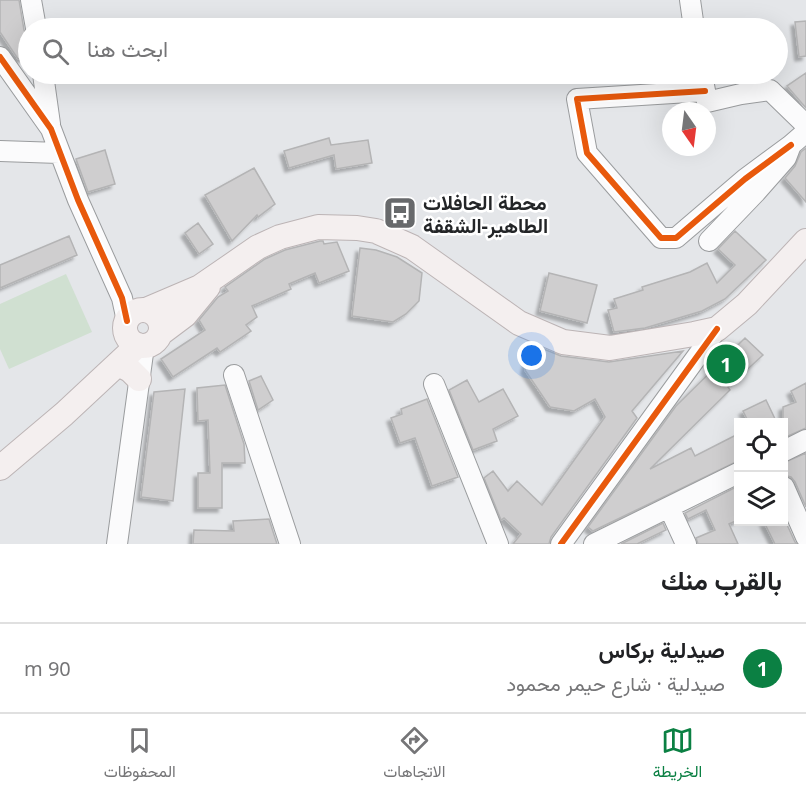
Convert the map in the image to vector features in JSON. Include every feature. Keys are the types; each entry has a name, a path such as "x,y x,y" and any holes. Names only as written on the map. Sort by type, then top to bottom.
{"main road":[{"path":"0,448 88,375 138,325 195,304 213,280 258,247 280,237 318,227 376,231 412,247 519,323 562,342 610,348 717,329 747,304 806,241"},
{"path":"0,468 64,414 118,364 138,325"},
{"path":"118,364 139,379"}],"street":[{"path":"31,0 34,18"},
{"path":"690,0 693,18"},
{"path":"0,57 18,82"},
{"path":"19,84 51,129"},
{"path":"44,84 51,129 59,153 78,200 138,325 139,379 117,544"},
{"path":"806,125 770,90 741,94 577,99 587,153 662,238 676,238 745,179 806,132"},
{"path":"709,241 786,158 791,145"},
{"path":"0,151 59,153"},
{"path":"561,544 717,329"},
{"path":"234,375 290,544"},
{"path":"434,384 498,544"},
{"path":"788,449 806,440"},
{"path":"605,542 734,475"},
{"path":"788,498 806,537"},
{"path":"669,507 686,544"}],"green space":[{"path":"66,274 92,332 9,369 0,349 0,304"}],"building":[{"path":"0,0 19,0 22,18 18,18 18,59 0,32"},
{"path":"806,21 806,56 799,57 795,22"},
{"path":"806,73 806,108 787,86"},
{"path":"329,138 331,145 368,140 372,163 336,169 334,155 289,168 284,151"},
{"path":"806,148 806,202 785,178 795,166 801,152"},
{"path":"105,150 115,184 88,192 76,159"},
{"path":"254,168 275,204 258,217 257,215 232,241 205,195"},
{"path":"198,223 213,244 199,254 185,233"},
{"path":"735,231 766,260 725,299 702,311 645,328 614,332 608,310 617,308 614,299 643,290 642,287 690,272 707,263 717,283 735,265 718,249"},
{"path":"69,236 77,255 0,288 0,265"},
{"path":"320,241 324,244 337,242 349,271 319,283 315,273 289,284 291,289 252,306 257,317 246,325 251,331 220,352 217,348 173,377 161,359 205,330 199,320 218,297 228,291 225,287 265,259 285,250"},
{"path":"360,248 376,250 397,257 422,273 419,301 406,314 393,322 352,316"},
{"path":"549,273 597,285 587,323 540,311"},
{"path":"745,338 763,355 728,387 730,390 650,469 691,448 695,456 734,436 734,463 593,531 588,527 676,406"},
{"path":"531,344 561,356 609,362 683,351 632,411 637,418 551,537 549,544 513,544 521,534 504,518 501,520 484,478 493,471 508,491 517,481 542,505 605,417 595,399 574,411 550,407 525,370"},
{"path":"261,376 273,400 258,410 249,381"},
{"path":"467,380 479,402 503,389 518,416 493,429 497,441 473,450 449,390"},
{"path":"806,383 806,428 788,436 788,418 783,418 783,407 796,402 791,391"},
{"path":"225,385 244,444 245,463 222,463 222,508 198,508 198,473 210,473 208,420 198,421 197,388"},
{"path":"185,389 173,501 141,497 154,392"},
{"path":"427,399 458,477 432,486 415,438 400,443 391,418 402,414 401,409"},
{"path":"766,400 775,418 746,418 743,411"},
{"path":"806,453 806,507 795,482 788,476 788,461"},
{"path":"734,488 734,522 729,524 738,544 698,544 696,538 715,530 706,510 688,519 685,513"},
{"path":"269,519 277,544 193,544 194,530 234,531 233,521"},
{"path":"663,523 666,530 637,544 621,544"},
{"path":"766,526 788,526 797,544 775,544"}],"cycle path":[{"path":"0,57 18,82"},
{"path":"19,84 51,129 78,200 122,298 127,321"},
{"path":"705,91 577,99 587,153 661,238 676,238 745,179 791,145"},
{"path":"561,544 717,329"}],"place":[{"name":"محطة الحافلات الطاهير-الشقفة","path":"400,213"},
{"name":"صيدلية بركاس","path":"726,364"}]}
